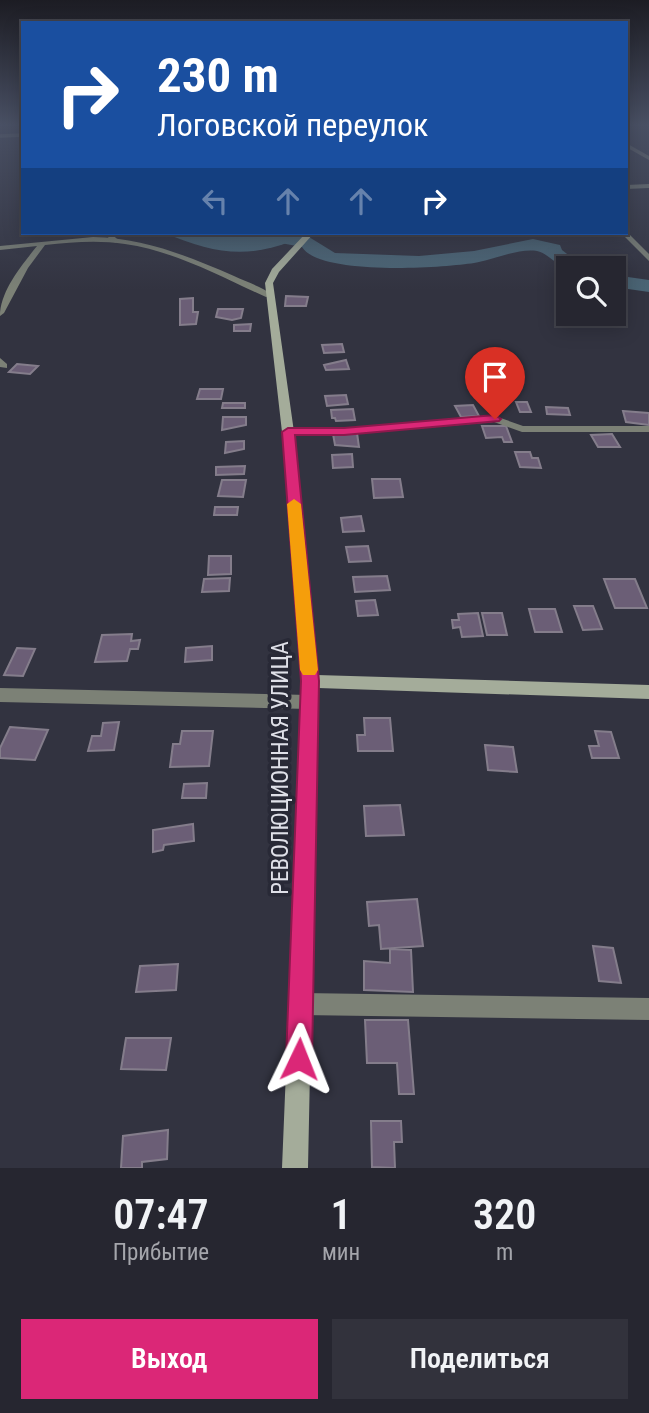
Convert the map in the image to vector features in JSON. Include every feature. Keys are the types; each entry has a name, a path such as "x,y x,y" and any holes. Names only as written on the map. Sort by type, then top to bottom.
{"main road":[{"name":"РЕВОЛЮЦИОННАЯ УЛИЦА","path":"295,1168 310,681 288,432 269,295 272,275 308,235"},
{"path":"310,681 649,692"}],"street":[{"path":"628,187 649,186"},
{"path":"627,235 649,260"},
{"path":"0,248 115,240 155,248 269,295"},
{"path":"0,313 24,268 42,244"},
{"path":"288,432 344,432 495,419 522,429 649,429"},
{"path":"0,695 309,702"},
{"path":"301,1004 649,1010"}],"lane":[{"path":"109,235 115,240"}],"water":[{"path":"170,235 296,235 292,241 274,247 243,252 197,245"}],"building":[{"path":"286,296 308,297 306,306 285,306"},
{"path":"193,298 193,312 198,312 196,324 180,325 180,299"},
{"path":"218,309 243,309 241,318 232,320 216,317"},
{"path":"251,324 250,331 234,331 234,325"},
{"path":"342,344 344,352 324,353 322,345"},
{"path":"346,360 349,369 326,370 324,365"},
{"path":"17,364 38,366 30,374 9,372"},
{"path":"200,389 223,389 221,399 197,399"},
{"path":"346,395 348,404 327,406 325,396"},
{"path":"516,402 527,402 531,412 520,412"},
{"path":"223,403 245,403 245,408 222,408"},
{"path":"473,405 479,416 461,417 455,406"},
{"path":"546,407 568,408 570,415 547,414"},
{"path":"353,409 355,420 336,421 332,418 331,410"},
{"path":"623,411 649,413 649,425 626,422"},
{"path":"223,417 246,417 246,425 222,430"},
{"path":"482,426 506,426 512,442 504,442 502,437 486,438"},
{"path":"357,433 359,447 335,445 333,434"},
{"path":"612,434 620,447 598,447 591,435"},
{"path":"244,441 244,449 225,453 226,442"},
{"path":"515,452 530,452 532,458 538,458 541,468 520,467"},
{"path":"352,454 353,467 333,468 332,455"},
{"path":"245,466 244,474 216,475 216,467"},
{"path":"372,479 400,479 403,497 374,498"},
{"path":"222,480 246,480 243,497 218,496"},
{"path":"215,507 238,507 237,515 214,515"},
{"path":"361,516 364,531 343,532 341,518"},
{"path":"368,546 371,561 349,562 346,547"},
{"path":"209,556 231,556 231,574 208,575"},
{"path":"387,576 390,590 355,592 353,577"},
{"path":"230,578 229,591 202,592 204,579"},
{"path":"604,579 635,579 647,608 615,608"},
{"path":"375,600 378,615 358,616 356,601"},
{"path":"574,606 593,606 602,629 583,630"},
{"path":"529,609 555,609 562,632 535,632"},
{"path":"478,613 483,636 462,637 460,627 453,628 452,620 459,620 458,614"},
{"path":"482,613 502,613 507,635 487,635"},
{"path":"132,634 131,641 140,640 138,649 130,649 127,661 95,662 102,635"},
{"path":"212,646 212,660 185,662 186,648"},
{"path":"17,648 35,649 23,676 4,675"},
{"path":"364,718 390,718 393,751 358,751 357,735 365,735"},
{"path":"119,722 114,750 88,751 92,736 101,736 103,723"},
{"path":"10,727 48,730 35,760 0,758 0,748"},
{"path":"182,731 213,731 209,766 170,767 173,744 180,744"},
{"path":"595,731 611,732 619,758 592,758 589,746 599,746"},
{"path":"485,745 513,747 517,772 488,770"},
{"path":"207,783 206,798 182,798 184,784"},
{"path":"400,805 404,835 366,836 364,806"},
{"path":"193,824 194,841 164,845 163,850 153,852 153,830"},
{"path":"417,899 423,946 381,949 379,925 369,926 367,902"},
{"path":"593,946 613,948 621,983 599,981"},
{"path":"390,949 411,950 413,992 364,990 364,961 390,963"},
{"path":"178,964 176,990 136,992 140,966"},
{"path":"365,1020 408,1020 414,1094 399,1094 397,1063 367,1063"},
{"path":"126,1038 171,1038 166,1070 121,1069"},
{"path":"371,1121 401,1121 402,1142 394,1142 395,1168 372,1167"},
{"path":"168,1130 167,1159 142,1162 142,1168 121,1168 123,1136"}],"waterway":[{"path":"266,235 309,243 314,251 332,259 419,262 474,257 533,245 553,249 552,252 558,256"},
{"path":"626,283 649,286"}],"slow traffic":[{"path":"294,504 309,670"}],"route":[{"path":"299,1059 310,681 288,432 344,432 495,419"}]}
